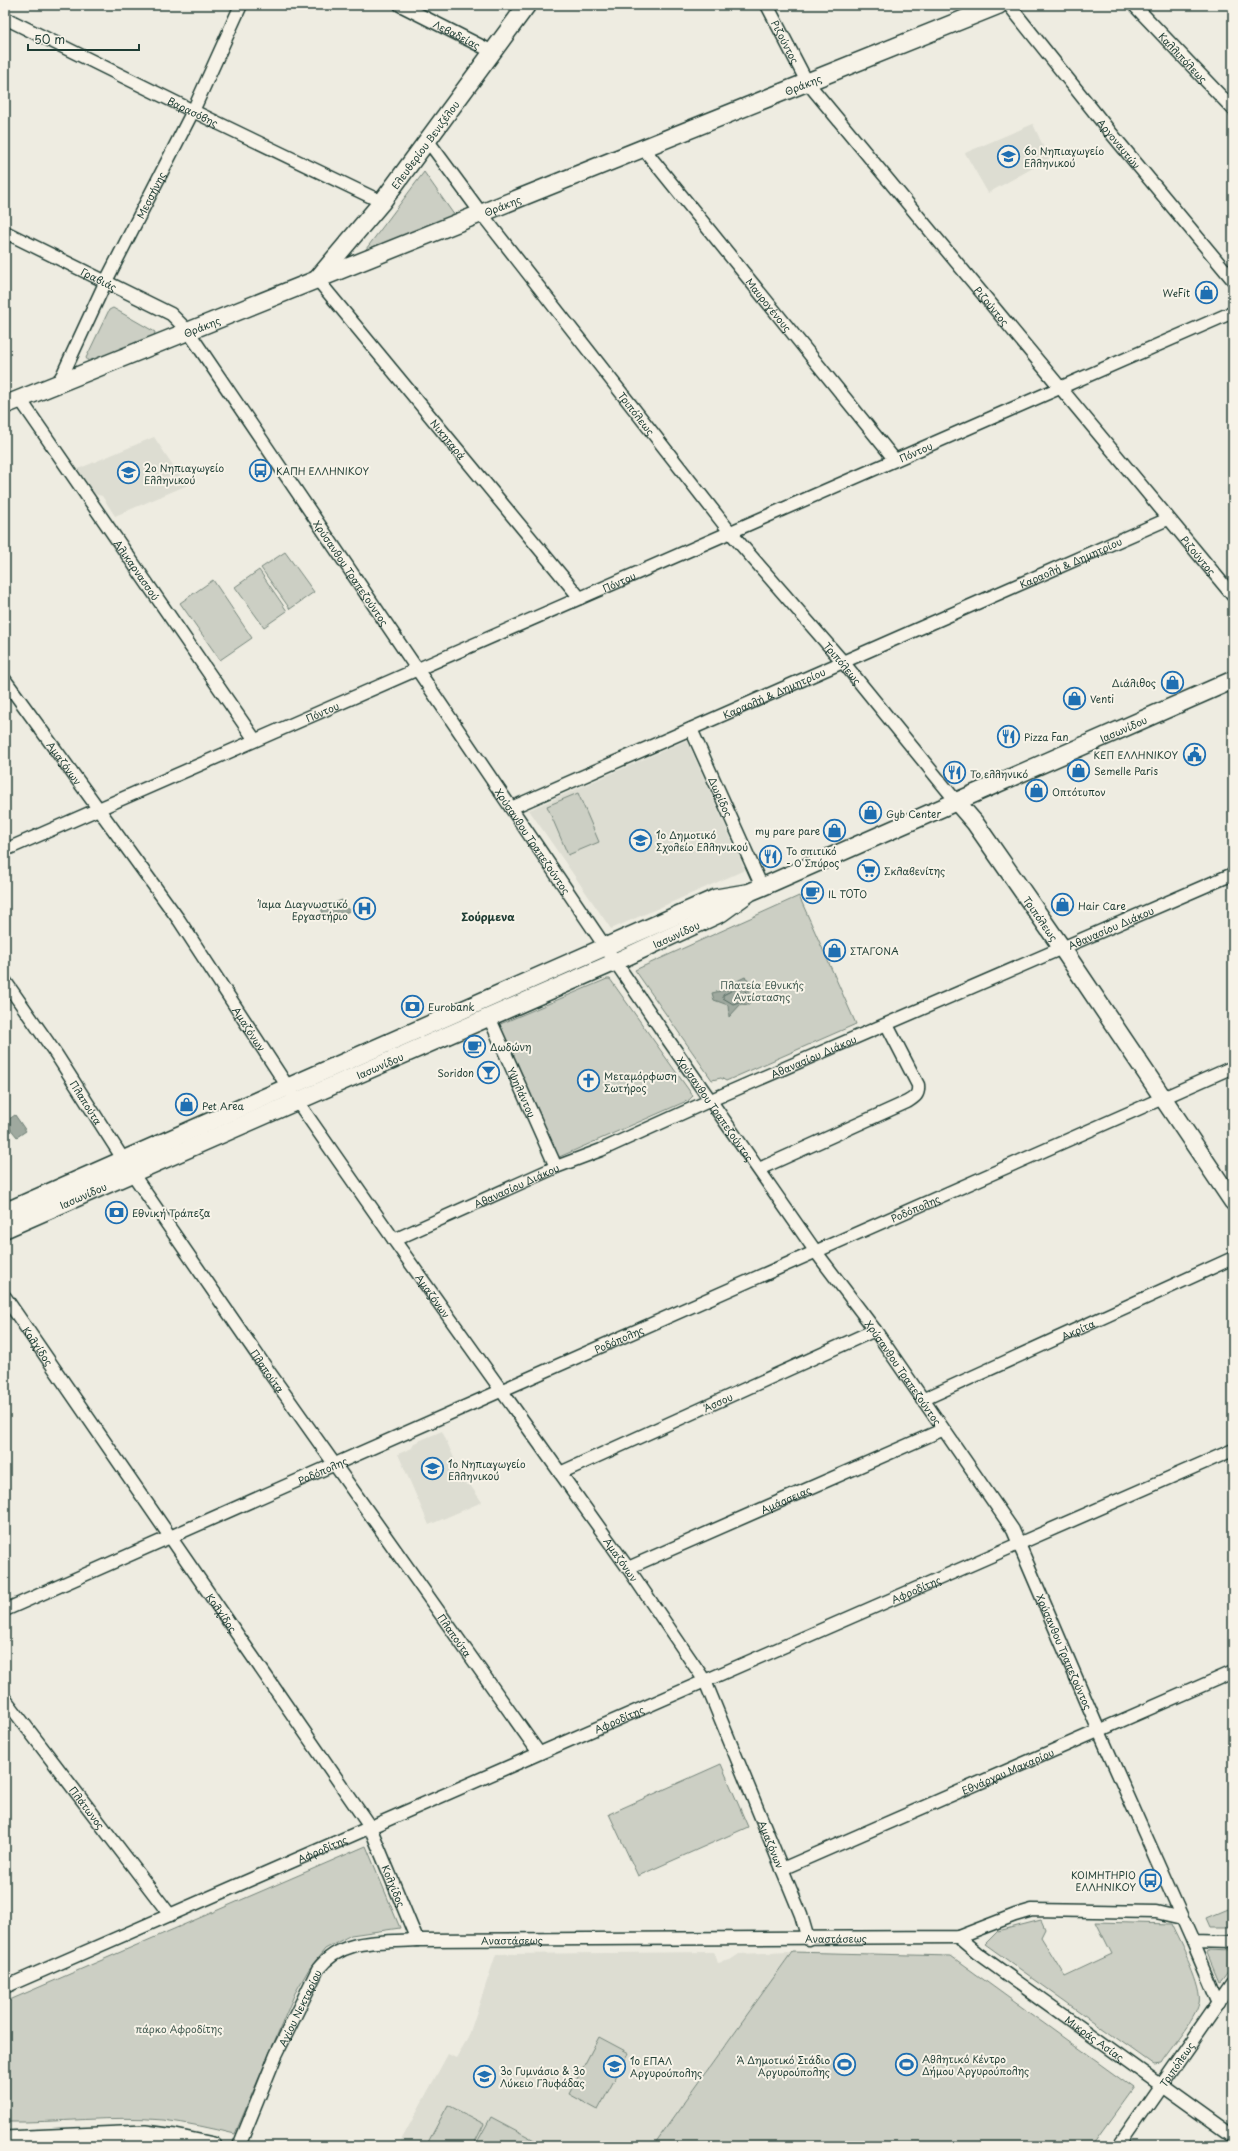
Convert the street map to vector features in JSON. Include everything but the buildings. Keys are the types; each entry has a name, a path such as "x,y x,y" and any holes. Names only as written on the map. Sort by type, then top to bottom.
{"street":[{"name":"Μεσσήνης","path":"57,384 64,374 106,281 193,111 241,5"},
{"name":"Λεβαδείας","path":"400,5 493,52"},
{"name":"Ελευθερίου Βενιζέλου","path":"317,279 382,202 527,5"},
{"name":"Ριζούντος","path":"767,5 807,82 1059,388 1233,596"},
{"name":"Θράκης","path":"12,402 999,5"},
{"name":"Αργοναυτών","path":"1009,5 1111,133 1233,280"},
{"name":"Καλλιπόλεως","path":"1134,5 1233,109"},
{"name":"Βαρασόβης","path":"5,18 382,202"},
{"name":"Τριπόλεως","path":"428,141 481,213 730,532 843,662 975,823 1062,948 1162,1099 1233,1202"},
{"name":"Μαυρογένους","path":"643,148 895,460"},
{"name":"Γραβιάς","path":"5,232 171,314 188,331"},
{"name":"Νικηταρά","path":"317,279 580,598"},
{"name":"Πόντου","path":"5,850 1233,312"},
{"name":"Χρύσανθου Τραπεζούντος","path":"188,331 610,955 816,1252 875,1330 942,1430 1013,1530 1020,1543 1099,1731 1182,1918"},
{"name":"Αλικαρνασσού","path":"12,402 255,740"},
{"name":"Καραολή & Δημητρίου","path":"511,808 1168,519"},
{"name":"Αμαζόνων","path":"5,680 179,920 293,1094 394,1240 628,1568 705,1681 801,1915 808,1939"},
{"name":"Ιασωνίδου","path":"293,1094 489,1017 610,955 716,898 756,889 1233,680"},
{"name":"Δωρίδος","path":"692,729 756,889"},
{"name":"Αθανασίου Διάκου","path":"394,1240 556,1167 601,1150 711,1100 1233,874"},
{"name":"Ιασωνίδου","path":"5,1212 128,1166 610,955"},
{"name":"Πλαπούτα","path":"5,981 56,1054 128,1166 267,1369 336,1464 539,1753"},
{"name":"Υψηλάντου","path":"489,1017 556,1167"},
{"path":"759,1169 907,1102 916,1096 919,1091 918,1085 887,1025"},
{"name":"Ροδόπολης","path":"5,1610 1233,1067"},
{"name":"Ιασωνίδου","path":"5,1229 128,1166"},
{"name":"Ακρίτα","path":"922,1400 1233,1258"},
{"name":"Κολχίδος","path":"5,1297 370,1827 417,1940"},
{"name":"Άσσου","path":"560,1472 875,1330"},
{"name":"Αμάσσειας","path":"628,1568 942,1430"},
{"name":"Αφροδίτης","path":"5,1987 1233,1450"},
{"name":"Εθνάρχου Μακαρίου","path":"782,1869 1233,1672"},
{"name":"Πλάτωνος","path":"5,1699 10,1713 170,1915"},
{"name":"Αναστάσεως","path":"417,1940 958,1937 1032,1910 1156,1912 1182,1918"},
{"path":"1182,1918 1219,2003"},
{"name":"Μικράς Ασίας","path":"958,1937 977,1953 1233,2137"},
{"name":"Αγίου Νεκταρίου","path":"239,2146 276,2055 318,1969 327,1958 354,1944 417,1940"},
{"path":"1193,1942 1233,1943"},
{"name":"Τριπόλεως","path":"1119,2146 1233,1982"},
{"path":"5,2140 145,2134 175,2138 213,2146"}],"shaded area":[{"name":"6ο Νηπιαγωγείο Ελληνικού","path":"1033,124 1049,159 988,193 965,153"},
{"name":"2ο Νηπιαγωγείο Ελληνικού","path":"154,437 182,479 185,478 190,484 115,516 102,496 94,494 78,469"},
{"name":"1ο Δημοτικό Σχολείο Ελληνικού","path":"687,740 745,870 611,929 529,810"},
{"name":"1ο Νηπιαγωγείο Ελληνικού","path":"442,1431 466,1485 470,1485 482,1502 429,1525 398,1454 412,1448 414,1443"},
{"name":"1o ΕΠΑΛ Αργυρούπολης","path":"714,1952 718,1963 730,1960 739,1954 792,1952 653,2146 398,2146 448,2054 456,2058 468,2038 496,1954"}],"green space":[{"path":"424,172 457,219 360,257"},
{"path":"113,308 155,332 154,336 89,362 86,358 109,310"},
{"path":"285,552 314,592 290,609 261,568"},
{"path":"259,570 287,611 264,627 235,587"},
{"path":"213,580 252,638 220,660 180,603"},
{"path":"578,793 599,842 568,855 547,806"},
{"name":"Πλατεία Εθνικής Αντίστασης","path":"799,896 856,1024 726,1081 721,1078 712,1080 635,970"},
{"path":"610,979 693,1096 689,1100 557,1158 498,1025"},
{"path":"721,1764 748,1827 638,1876 609,1814"},
{"name":"πάρκο Αφροδίτης","path":"366,1846 400,1928 351,1935 325,1949 309,1969 295,1993 235,2134 163,2120 124,2118 5,2122 5,2002"},
{"path":"1233,1907 1233,1927 1211,1927 1207,1918"},
{"path":"1041,1920 1045,1929 1041,1937 1065,1976 1112,1954 1096,1922 1171,1924 1185,1953 1198,1986 1199,2004 1197,2011 1188,2027 1161,2064 1154,2065 985,1944 998,1931"},
{"path":"1209,1951 1233,1952 1233,1965 1220,1981 1208,1953"},
{"name":"Αθλητικό Κέντρο Δήμου Αργυρούπολης","path":"792,1952 951,1956 1133,2088 1091,2146 653,2146"},
{"path":"599,2037 629,2053 598,2110 569,2094"},
{"path":"448,2105 484,2124 473,2146 426,2146"},
{"path":"491,2117 538,2142 536,2146 475,2146"}],"water":[{"path":"342,900 343,905 350,911 325,920 321,908"},
{"path":"745,977 750,981 749,1005 741,1004 729,1017 728,1005 714,1000 712,993 729,989 737,981"},
{"path":"15,1115 26,1131 17,1137 5,1122"}],"place":[{"name":"6ο Νηπιαγωγείο Ελληνικού","path":"1008,156"},
{"name":"WeFit","path":"1206,292"},
{"name":"ΚΑΠΗ ΕΛΛΗΝΙΚΟΥ","path":"260,470"},
{"name":"2ο Νηπιαγωγείο Ελληνικού","path":"129,473"},
{"name":"Διάλιθος","path":"1172,682"},
{"name":"Venti","path":"1074,698"},
{"name":"Pizza Fan","path":"1008,736"},
{"name":"ΚΕΠ ΕΛΛΗΝΙΚΟΥ","path":"1194,754"},
{"name":"Semelle Paris","path":"1079,770"},
{"name":"Το ελληνικό","path":"954,773"},
{"name":"Οπτότυπον","path":"1036,791"},
{"name":"Gyb Center","path":"870,813"},
{"name":"my pare pare","path":"835,830"},
{"name":"1ο Δημοτικό Σχολείο Ελληνικού","path":"641,840"},
{"name":"Το σπιτικό - Ο Σπύρος","path":"770,856"},
{"name":"Σκλαβενίτης","path":"868,870"},
{"name":"IL TOTO","path":"813,893"},
{"name":"Hair Care","path":"1063,905"},
{"name":"Ίαμα Διαγνωστικό Εργαστήριο","path":"364,909"},
{"name":"ΣΤΑΓΟΝΑ","path":"835,950"},
{"name":"Eurobank","path":"412,1006"},
{"name":"Δωδώνη","path":"475,1046"},
{"name":"Soridon","path":"489,1072"},
{"name":"Μεταμόρφωση Σωτήρος","path":"589,1081"},
{"name":"Pet Area","path":"187,1105"},
{"name":"Εθνική Τράπεζα","path":"116,1212"},
{"name":"1ο Νηπιαγωγείο Ελληνικού","path":"432,1469"},
{"name":"ΚΟΙΜΗΤΗΡΙΟ ΕΛΛΗΝΙΚΟΥ","path":"1151,1880"},
{"name":"Αθλητικό Κέντρο Δήμου Αργυρούπολης","path":"906,2064"},
{"name":"Α΄ Δημοτικό Στάδιο Αργυρούπολης","path":"845,2065"},
{"name":"1o ΕΠΑΛ Αργυρούπολης","path":"614,2066"},
{"name":"3ο Γυμνάσιο & 3ο Λύκειο Γλυφάδας","path":"485,2076"}],"district":[{"name":"Σούρμενα","path":"488,916"}]}
